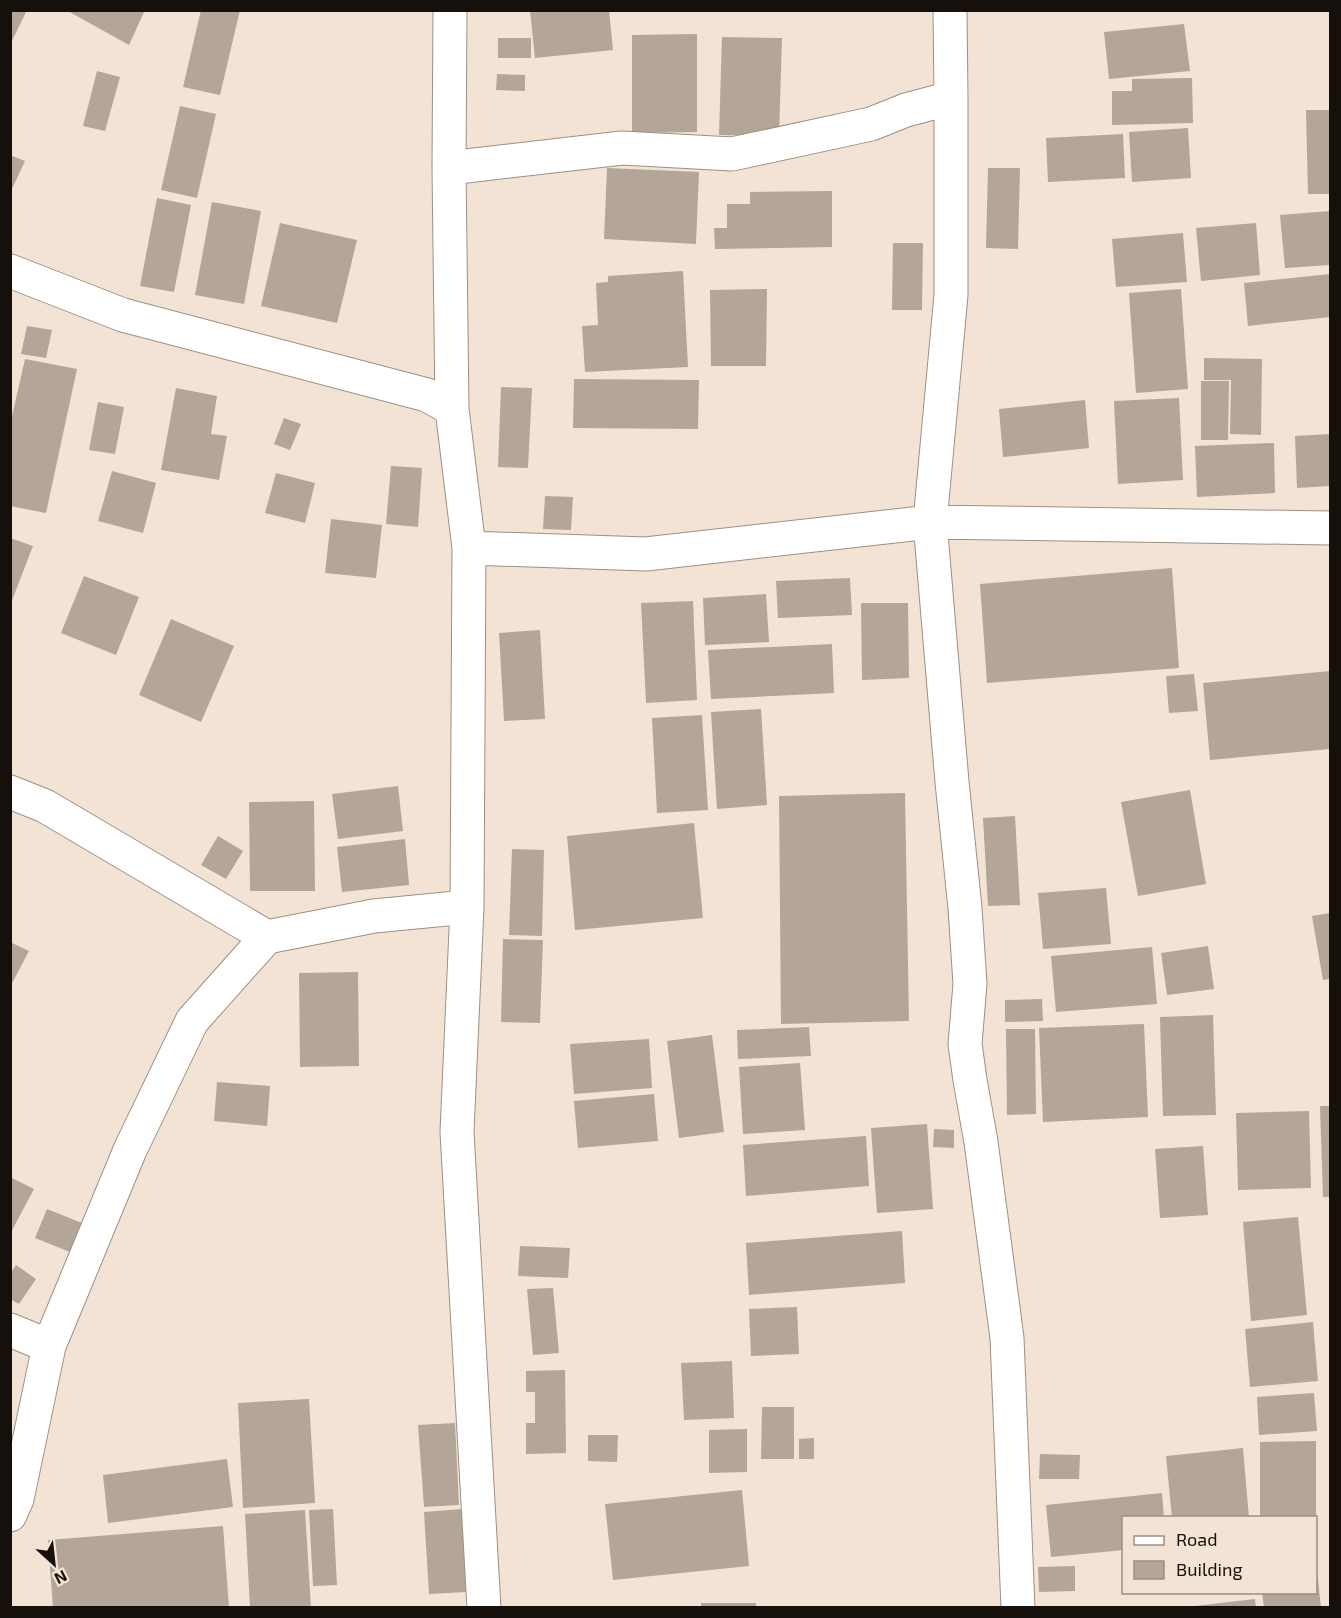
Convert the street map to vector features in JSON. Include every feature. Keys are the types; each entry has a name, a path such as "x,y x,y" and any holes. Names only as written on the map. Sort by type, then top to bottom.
{"street":[{"path":"450,10 452,409 469,548 467,907 456,1132 484,1608"},
{"path":"950,10 951,295 930,522 952,782 966,908 970,984 965,1044 1007,1338 1018,1608"},
{"path":"449,168 622,148 732,154 872,124 906,110 951,98"},
{"path":"10,271 123,315 427,395 452,409"},
{"path":"469,548 646,554 930,522 1330,528"},
{"path":"10,792 45,806 267,937"},
{"path":"10,1515 17,1499 49,1346 130,1150 192,1021 267,937 374,916 467,907"},
{"path":"10,1330 49,1346"}],"building":[{"path":"10,10 27,10 10,45"},
{"path":"66,10 145,10 129,45"},
{"path":"201,10 240,10 220,95 183,87"},
{"path":"530,10 609,10 613,50 535,58"},
{"path":"1184,24 1190,71 1109,79 1104,32"},
{"path":"697,34 697,132 632,133 632,35"},
{"path":"722,37 782,38 779,136 719,135"},
{"path":"498,38 531,38 531,58 498,58"},
{"path":"97,71 120,77 105,131 83,126"},
{"path":"497,74 525,75 525,91 496,90"},
{"path":"1192,78 1193,123 1112,125 1112,91 1132,91 1132,79"},
{"path":"180,106 216,114 197,198 161,190"},
{"path":"1306,110 1330,110 1330,194 1308,194"},
{"path":"1188,128 1191,178 1132,182 1129,132"},
{"path":"1123,134 1125,178 1048,182 1046,138"},
{"path":"10,155 25,161 10,193"},
{"path":"607,168 699,172 696,244 604,239"},
{"path":"988,168 1020,168 1018,249 986,248"},
{"path":"832,191 832,247 715,249 714,228 727,228 727,204 750,204 750,192"},
{"path":"157,198 191,205 174,292 140,286"},
{"path":"212,202 261,211 244,304 195,295"},
{"path":"1330,211 1330,265 1285,268 1280,215"},
{"path":"280,223 357,240 337,323 261,306"},
{"path":"1256,223 1260,275 1201,281 1196,228"},
{"path":"1183,233 1187,282 1116,287 1112,239"},
{"path":"893,243 923,243 922,310 892,310"},
{"path":"683,271 688,367 585,372 582,326 598,325 596,283 608,282 608,276"},
{"path":"1330,274 1330,317 1248,326 1244,283"},
{"path":"767,289 766,366 711,366 710,290"},
{"path":"1181,289 1188,389 1136,393 1129,293"},
{"path":"27,326 52,330 46,358 21,354"},
{"path":"1204,358 1262,359 1261,435 1230,434 1231,380 1204,380"},
{"path":"25,359 77,369 46,513 10,506 10,425"},
{"path":"574,379 699,380 698,429 573,428"},
{"path":"1201,381 1229,381 1228,440 1201,440"},
{"path":"501,387 532,388 528,468 498,467"},
{"path":"176,388 217,396 211,434 227,436 219,480 161,470"},
{"path":"1179,398 1183,480 1118,484 1114,401"},
{"path":"1085,400 1089,448 1003,457 999,409"},
{"path":"98,402 124,407 115,454 89,450"},
{"path":"284,418 301,424 290,450 274,444"},
{"path":"1330,434 1330,486 1297,488 1295,436"},
{"path":"1274,443 1275,493 1197,497 1195,446"},
{"path":"391,466 422,468 418,527 386,524"},
{"path":"112,471 156,483 143,533 98,521"},
{"path":"276,473 315,483 305,523 265,513"},
{"path":"545,496 573,497 571,530 543,529"},
{"path":"331,519 382,525 376,578 325,573"},
{"path":"10,538 33,546 11,603 10,603"},
{"path":"1172,568 1179,668 987,683 980,584"},
{"path":"84,576 139,597 116,655 61,633"},
{"path":"850,578 852,615 778,618 776,581"},
{"path":"766,594 769,642 705,645 703,598"},
{"path":"693,601 697,700 646,703 641,603"},
{"path":"861,603 908,603 909,678 862,680"},
{"path":"171,619 234,646 201,722 139,695"},
{"path":"540,630 545,719 504,721 499,633"},
{"path":"832,644 834,693 711,699 708,650"},
{"path":"1330,671 1330,749 1210,760 1203,683"},
{"path":"1194,674 1198,711 1169,713 1166,676"},
{"path":"761,709 767,805 717,809 711,712"},
{"path":"702,715 708,810 657,813 652,718"},
{"path":"398,786 403,831 338,839 332,794"},
{"path":"1190,790 1206,884 1138,896 1121,802"},
{"path":"905,793 909,1021 781,1024 779,796"},
{"path":"314,801 315,891 250,891 249,802"},
{"path":"1015,816 1020,905 988,906 983,818"},
{"path":"694,823 703,918 575,930 567,836"},
{"path":"218,836 243,851 226,879 201,865"},
{"path":"405,839 409,885 342,892 337,847"},
{"path":"512,849 544,850 542,936 509,935"},
{"path":"1106,888 1111,944 1043,949 1038,893"},
{"path":"1330,913 1330,979 1323,980 1312,916"},
{"path":"503,939 543,940 540,1023 501,1022"},
{"path":"10,942 29,951 10,987"},
{"path":"1208,946 1214,989 1167,995 1161,953"},
{"path":"1152,947 1157,1004 1056,1012 1051,956"},
{"path":"358,972 359,1066 300,1067 299,973"},
{"path":"1042,999 1043,1021 1005,1022 1005,1000"},
{"path":"1213,1015 1216,1115 1163,1116 1160,1017"},
{"path":"1144,1024 1148,1117 1043,1122 1039,1028"},
{"path":"809,1027 811,1056 738,1059 737,1030"},
{"path":"1006,1029 1035,1029 1036,1114 1007,1115"},
{"path":"712,1035 724,1132 679,1138 667,1041"},
{"path":"649,1039 652,1088 574,1094 570,1044"},
{"path":"800,1063 805,1130 743,1134 739,1067"},
{"path":"217,1082 270,1086 267,1126 214,1121"},
{"path":"654,1094 658,1141 578,1148 574,1101"},
{"path":"1320,1106 1330,1106 1330,1197 1323,1197"},
{"path":"1309,1111 1311,1188 1238,1190 1236,1113"},
{"path":"927,1124 933,1209 877,1213 871,1128"},
{"path":"934,1129 954,1130 954,1148 933,1147"},
{"path":"866,1136 869,1186 746,1196 743,1145"},
{"path":"1203,1146 1208,1215 1160,1218 1155,1149"},
{"path":"10,1177 34,1189 10,1234"},
{"path":"47,1209 87,1225 75,1254 35,1238"},
{"path":"1298,1217 1307,1315 1251,1321 1243,1222"},
{"path":"902,1231 905,1283 749,1295 746,1243"},
{"path":"520,1246 570,1248 568,1278 518,1276"},
{"path":"16,1265 36,1279 19,1304 10,1299 10,1274"},
{"path":"553,1288 559,1353 533,1355 527,1289"},
{"path":"797,1307 799,1354 751,1356 749,1309"},
{"path":"1313,1322 1318,1381 1250,1387 1245,1329"},
{"path":"732,1361 734,1418 684,1420 681,1363"},
{"path":"565,1370 566,1453 526,1454 526,1423 535,1423 535,1392 526,1392 526,1371"},
{"path":"1314,1393 1317,1431 1259,1435 1257,1397"},
{"path":"309,1399 315,1503 243,1508 238,1403"},
{"path":"762,1407 794,1407 794,1459 761,1459"},
{"path":"455,1423 459,1505 424,1507 418,1425"},
{"path":"747,1429 747,1472 709,1473 709,1430"},
{"path":"588,1435 618,1435 617,1462 588,1461"},
{"path":"814,1438 814,1459 799,1459 799,1439"},
{"path":"1316,1441 1316,1516 1260,1516 1260,1442"},
{"path":"1243,1448 1249,1516 1172,1516 1166,1456"},
{"path":"1040,1454 1080,1455 1079,1479 1039,1479"},
{"path":"227,1459 233,1507 108,1523 103,1475"},
{"path":"742,1490 749,1566 613,1580 605,1504"},
{"path":"1162,1493 1164,1516 1122,1516 1122,1550 1051,1557 1046,1505"},
{"path":"333,1509 337,1585 313,1586 309,1510"},
{"path":"462,1509 466,1592 429,1594 424,1512"},
{"path":"305,1510 311,1608 250,1608 245,1514"},
{"path":"223,1526 229,1608 53,1608 48,1540"},
{"path":"1075,1566 1075,1591 1039,1592 1038,1567"},
{"path":"1317,1570 1321,1608 1264,1608 1262,1594 1317,1594"},
{"path":"1255,1599 1256,1608 1195,1608 1195,1606"},
{"path":"701,1603 756,1603 756,1608 701,1608"}]}
